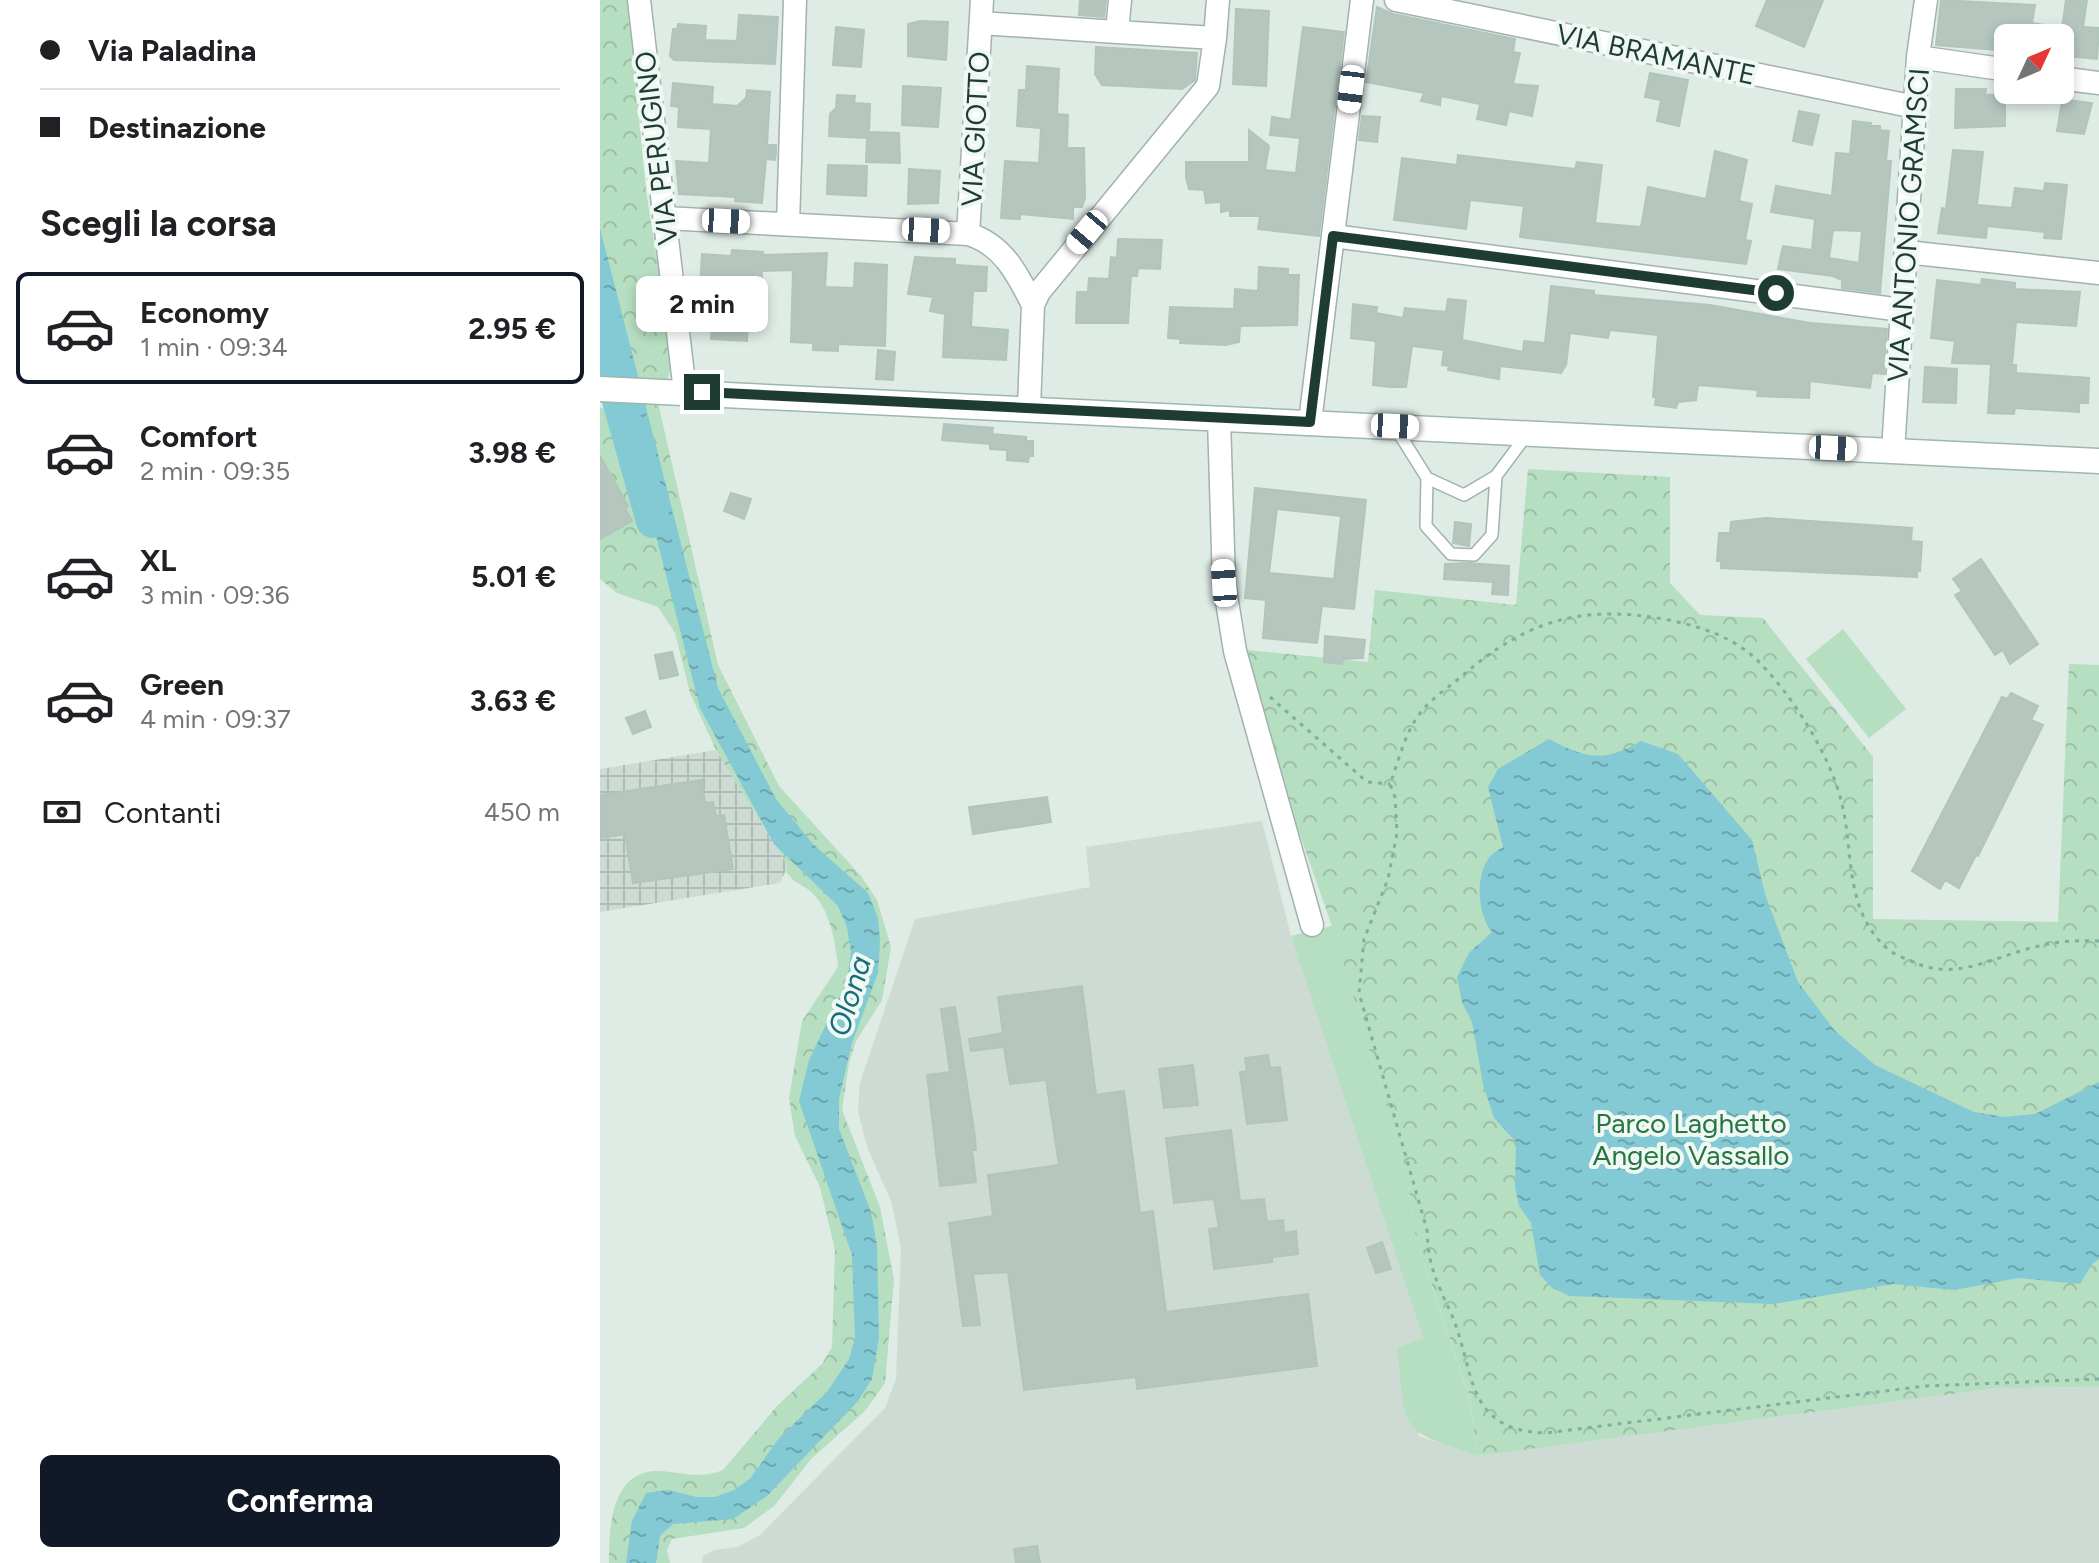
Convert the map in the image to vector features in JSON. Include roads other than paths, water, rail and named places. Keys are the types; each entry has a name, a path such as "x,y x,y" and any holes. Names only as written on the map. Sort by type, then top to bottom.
{"street":[{"name":"VIA PERUGINO","path":"639,0 685,392"},
{"path":"788,224 795,0"},
{"name":"VIA GIOTTO","path":"968,234 982,0"},
{"path":"1117,32 1120,0"},
{"path":"1029,408 1033,305 1046,281 1208,86 1218,0"},
{"path":"1310,422 1362,0"},
{"name":"VIA BRAMANTE","path":"1396,0 1915,107"},
{"name":"VIA ANTONIO GRAMSCI","path":"1893,451 1918,57 1926,0"},
{"name":"VIA GIOTTO","path":"981,23 1215,38"},
{"path":"1918,57 1994,68"},
{"path":"2074,80 2099,83"},
{"path":"665,218 968,234 982,238 1004,256 1033,305"},
{"path":"1333,236 1902,310"},
{"path":"1906,252 2099,273"},
{"path":"602,387 2099,461"},
{"path":"1219,418 1224,583 1235,651 1312,925"}],"lane":[{"path":"1395,426 1427,478 1426,526 1451,554 1474,555 1492,535 1496,476"},
{"path":"1427,478 1464,495 1496,476 1528,433"}],"water":[{"path":"600,228 718,688 776,799 813,844 868,893 878,918 880,942 878,973 852,1043 839,1099 839,1129 871,1212 877,1245 879,1338 872,1379 858,1401 767,1496 733,1519 673,1524 660,1536 656,1563 626,1563 632,1521 646,1493 669,1490 696,1497 715,1497 734,1490 750,1479 779,1438 827,1392 849,1359 855,1338 852,1255 799,1101 809,1060 847,981 851,952 847,927 838,906 774,844 700,708 600,317"},
{"path":"1549,739 1574,751 1595,756 1616,753 1641,741 1678,754 1752,840 1765,894 1798,982 1835,1031 1875,1065 1974,1112 2004,1117 2035,1114 2099,1082 2099,1259 2092,1264 2080,1284 2018,1278 1954,1290 1893,1284 1773,1304 1570,1296 1552,1288 1540,1275 1531,1223 1519,1206 1515,1187 1516,1142 1494,1118 1483,1084 1472,1022 1462,1002 1457,977 1469,953 1492,932 1481,907 1481,876 1488,859 1503,847 1488,787 1498,769"}],"waterway":[{"name":"Olona","path":"600,308 617,393 653,521"}],"park label":[{"name":"Parco Laghetto Angelo Vassallo","path":"1691,1139"}]}
